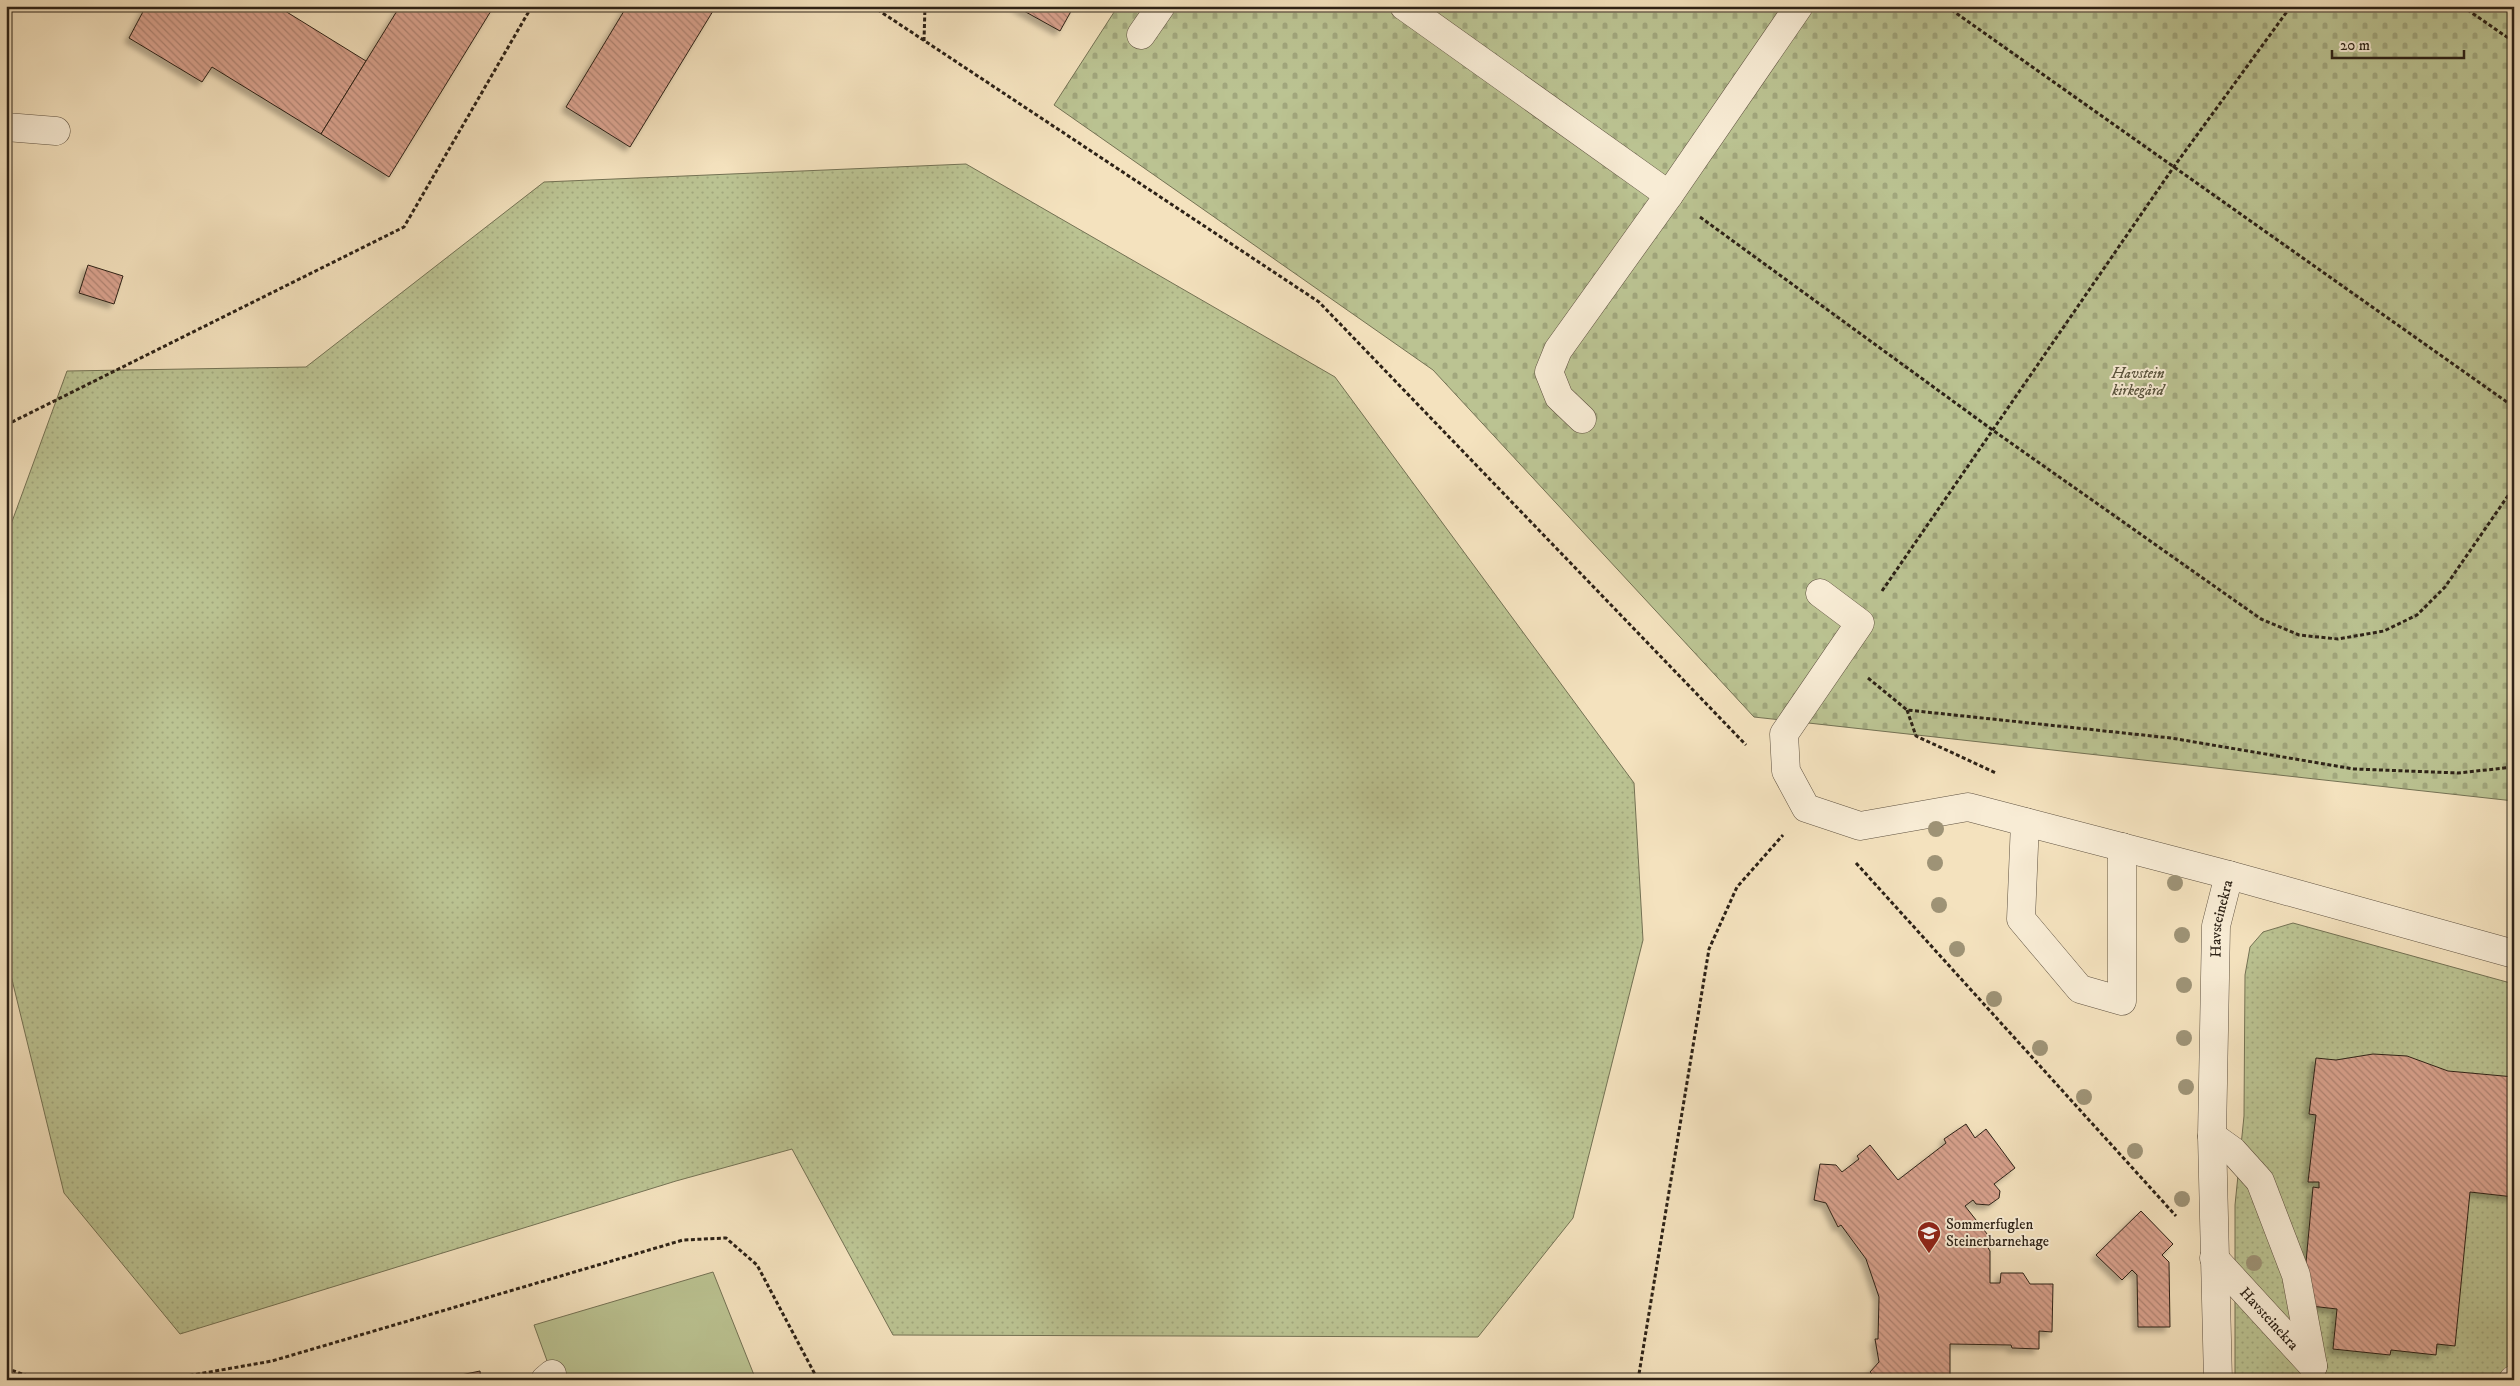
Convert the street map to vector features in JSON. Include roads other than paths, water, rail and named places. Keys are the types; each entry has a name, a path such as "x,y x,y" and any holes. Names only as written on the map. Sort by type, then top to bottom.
{"street":[{"path":"1140,34 1161,6"},
{"path":"1404,6 1669,195"},
{"path":"1582,419 1559,397 1549,372 1558,350 1669,195 1799,6"},
{"path":"6,127 56,131"},
{"path":"1820,593 1860,623 1784,734 1786,771 1806,808 1860,826 1968,807 2229,875"},
{"path":"2025,822 2021,919 2080,989 2122,1002 2122,847"},
{"name":"Havsteinekra","path":"2218,1380 2212,1136 2216,926 2229,875 2514,954"},
{"path":"2212,1136 2234,1151 2260,1181 2296,1275 2319,1373"},
{"name":"Havsteinekra","path":"2214,1258 2319,1373"}],"place":[{"name":"Sommerfuglen Steinerbarnehage","path":"1929,1254"}],"park label":[{"name":"Havstein kirkegård","path":"2138,382"}]}
